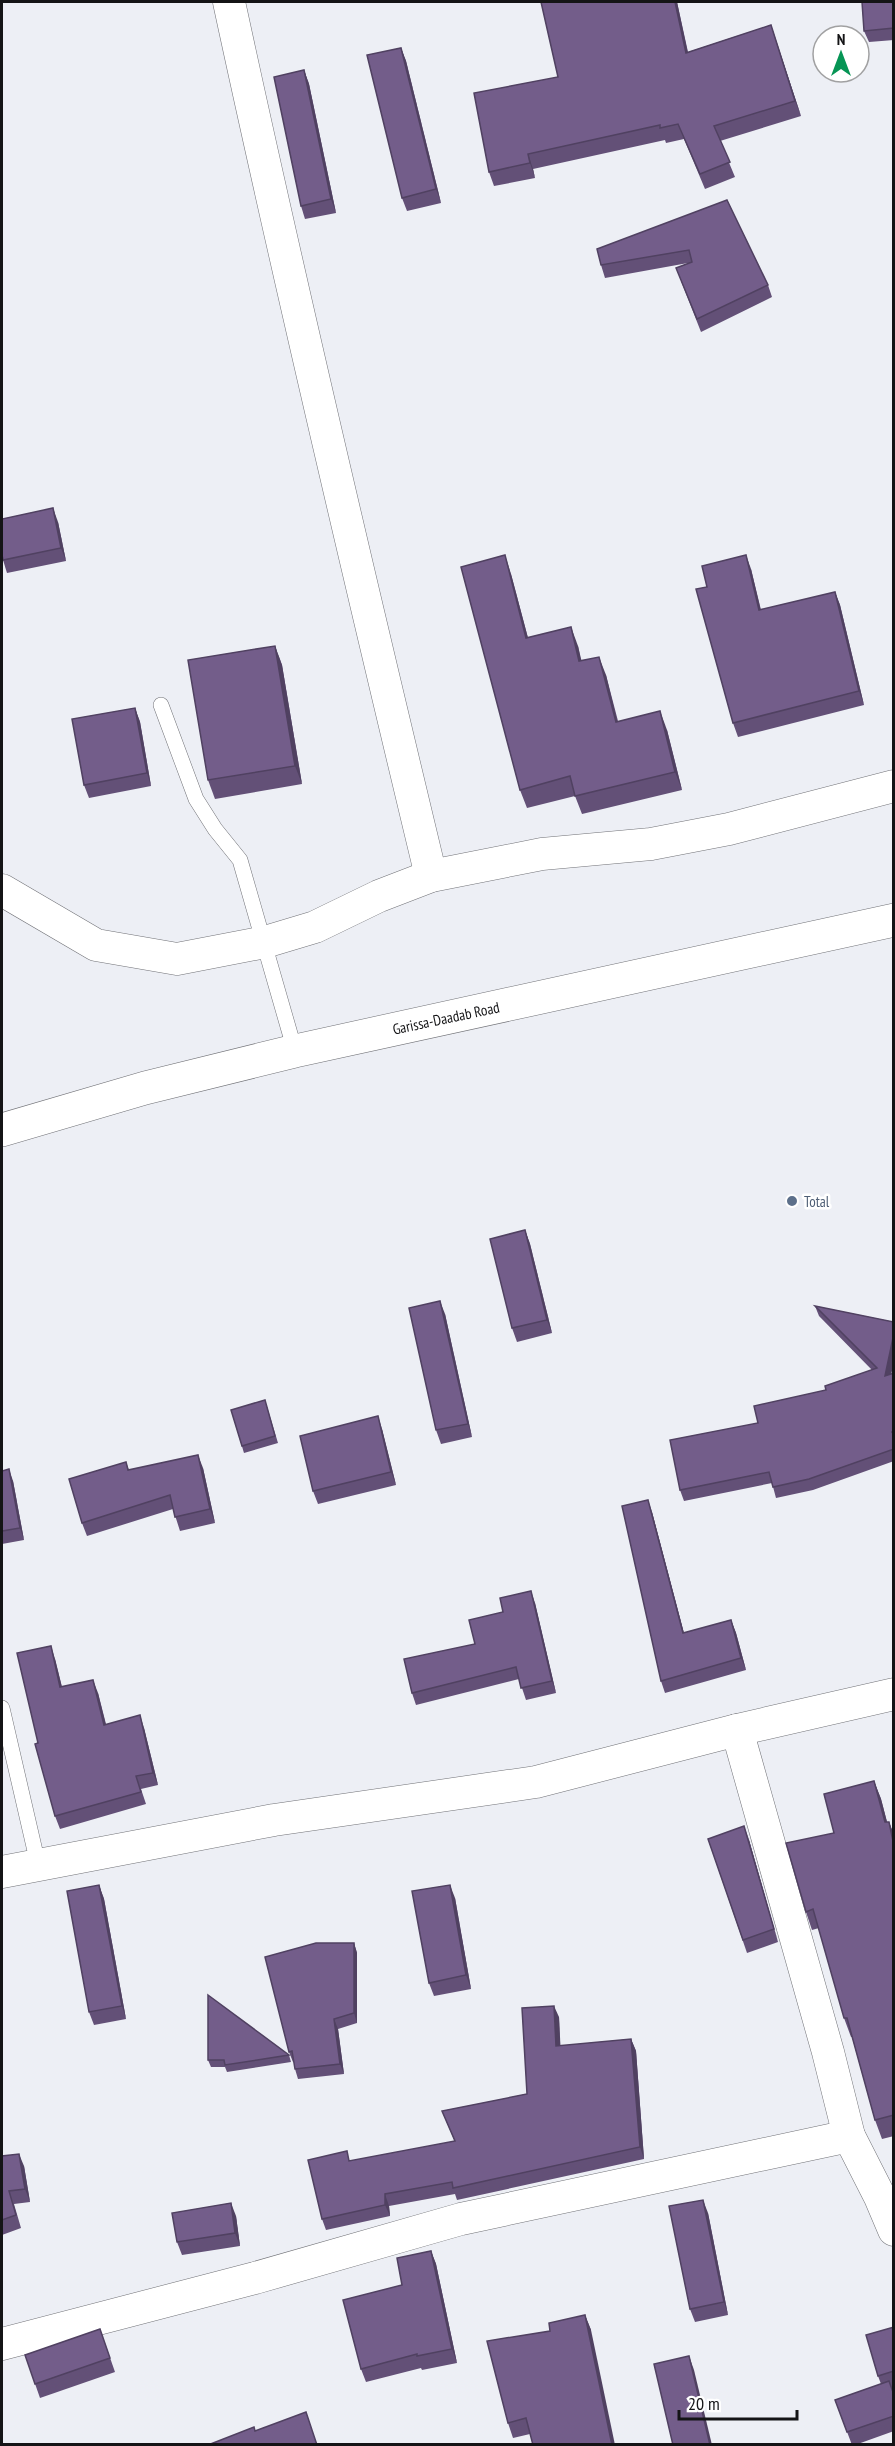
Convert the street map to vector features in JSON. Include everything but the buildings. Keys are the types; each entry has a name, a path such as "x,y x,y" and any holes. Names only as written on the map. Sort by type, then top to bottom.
{"highway":[{"name":"Garissa-Daadab Road","path":"2,1130 145,1088 295,1051 894,920"}],"street":[{"path":"229,2 275,216 342,507 431,876"},
{"path":"2,890 96,945 177,959 265,942 315,927 379,896 431,876 542,854 651,844 718,832 894,786"},
{"path":"2,1872 274,1820 536,1782 737,1730 894,1694"},
{"path":"737,1730 828,2052 849,2136 894,2230"},
{"path":"2,2344 255,2278 461,2219 849,2136"}],"lane":[{"path":"161,705 196,799 215,829 240,860 295,1051"},
{"path":"2,1708 38,1864"}],"place":[{"name":"Total","path":"792,1201"}]}
